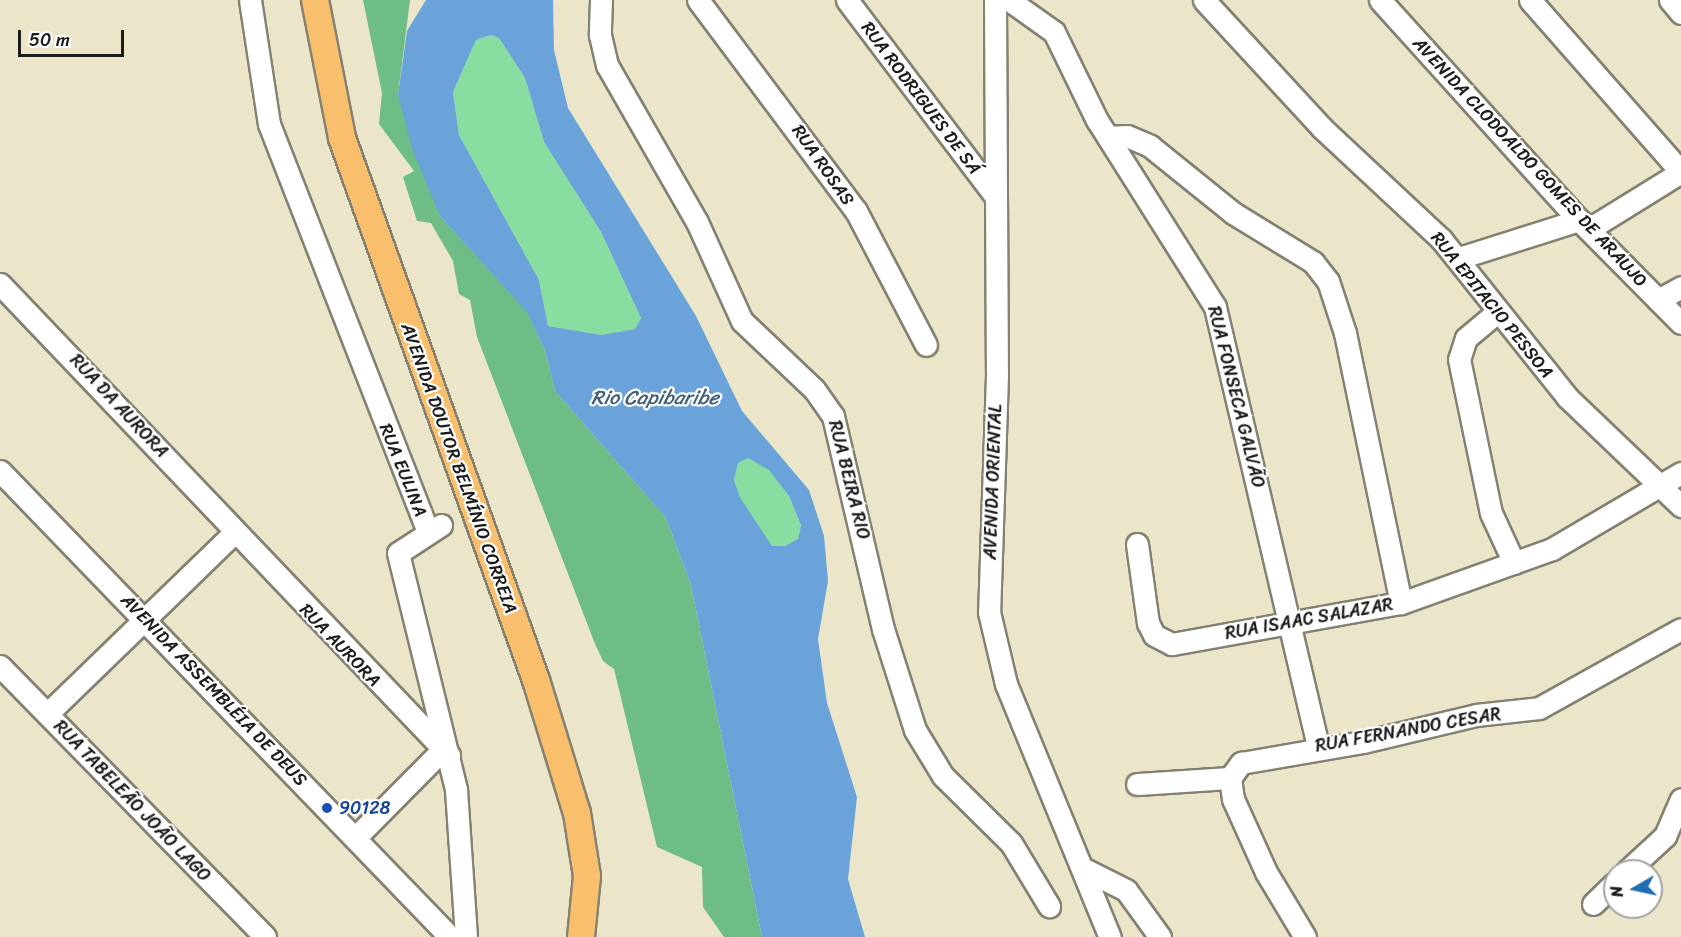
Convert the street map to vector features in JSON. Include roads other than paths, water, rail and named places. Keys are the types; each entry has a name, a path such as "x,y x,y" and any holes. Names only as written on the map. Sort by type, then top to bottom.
{"main road":[{"name":"AVENIDA DOUTOR BELMÍNIO CORREIA","path":"315,0 342,138 567,777 586,859 581,937"}],"street":[{"name":"RUA EULINA","path":"250,0 269,124 435,529 398,553 446,753 466,937"},
{"name":"RUA BEIRA RIO","path":"601,0 600,35 607,65 697,222 742,321 814,389 833,416 883,629 915,730 943,776 1006,836 1049,906"},
{"name":"RUA ROSAS","path":"698,0 856,211 926,345"},
{"name":"RUA RODRIGUES DE SÁ","path":"847,0 995,196"},
{"name":"RUA EPITACIO PESSOA","path":"1204,0 1322,128 1459,258 1496,313 1567,397 1681,506"},
{"name":"AVENIDA CLODOALDO GOMES DE ARAUJO","path":"1380,0 1584,224 1681,323"},
{"path":"1459,258 1584,224 1681,172 1530,0"},
{"path":"1670,0 1681,13"},
{"name":"AVENIDA ORIENTAL","path":"997,1 995,196 997,398 989,612 1012,701 1086,870 1110,937"},
{"name":"RUA FONSECA GALVÃO","path":"997,1 1054,32 1108,137 1206,284 1215,307 1293,621 1318,747"},
{"path":"1108,137 1127,136 1150,146 1233,213 1313,262 1328,281 1345,333 1401,603"},
{"name":"RUA DA AURORA","path":"0,284 235,532"},
{"path":"1658,300 1681,287"},
{"path":"1496,313 1466,338 1459,359 1491,513 1514,563"},
{"name":"AVENIDA ASSEMBLÉIA DE DEUS","path":"0,471 356,837 450,937"},
{"name":"RUA ISAAC SALAZAR","path":"1137,543 1148,623 1162,641 1401,603 1552,549 1681,473"},
{"path":"47,714 147,621 235,532"},
{"name":"RUA AURORA","path":"235,532 446,753"},
{"name":"RUA FERNANDO CESAR","path":"1230,778 1251,759 1318,747 1363,742 1476,714 1539,708 1681,629"},
{"name":"RUA TABELEÃO JOÃO LAGO","path":"0,666 265,937"},
{"path":"356,837 446,753"},
{"path":"1137,784 1230,778 1245,831 1305,937"},
{"path":"1640,859 1665,836 1681,799"},
{"path":"1086,870 1126,890 1160,937"},
{"path":"1593,904 1603,894"}],"water":[{"name":"Rio Capibaribe","path":"426,0 553,0 554,50 568,108 696,316 742,411 809,490 824,536 828,581 818,639 827,703 857,797 848,879 865,937 762,937 691,585 666,518 555,391 545,351 527,312 440,216 413,151 398,95 407,31","holes":["491,35 499,38 525,78 544,142 601,232 641,318 635,329 601,335 548,326 539,280 459,135 453,92 476,40","748,458 769,470 789,496 801,525 798,539 785,546 772,546 740,497 734,480 738,463"]}],"place":[{"name":"90128","path":"327,808"}]}
